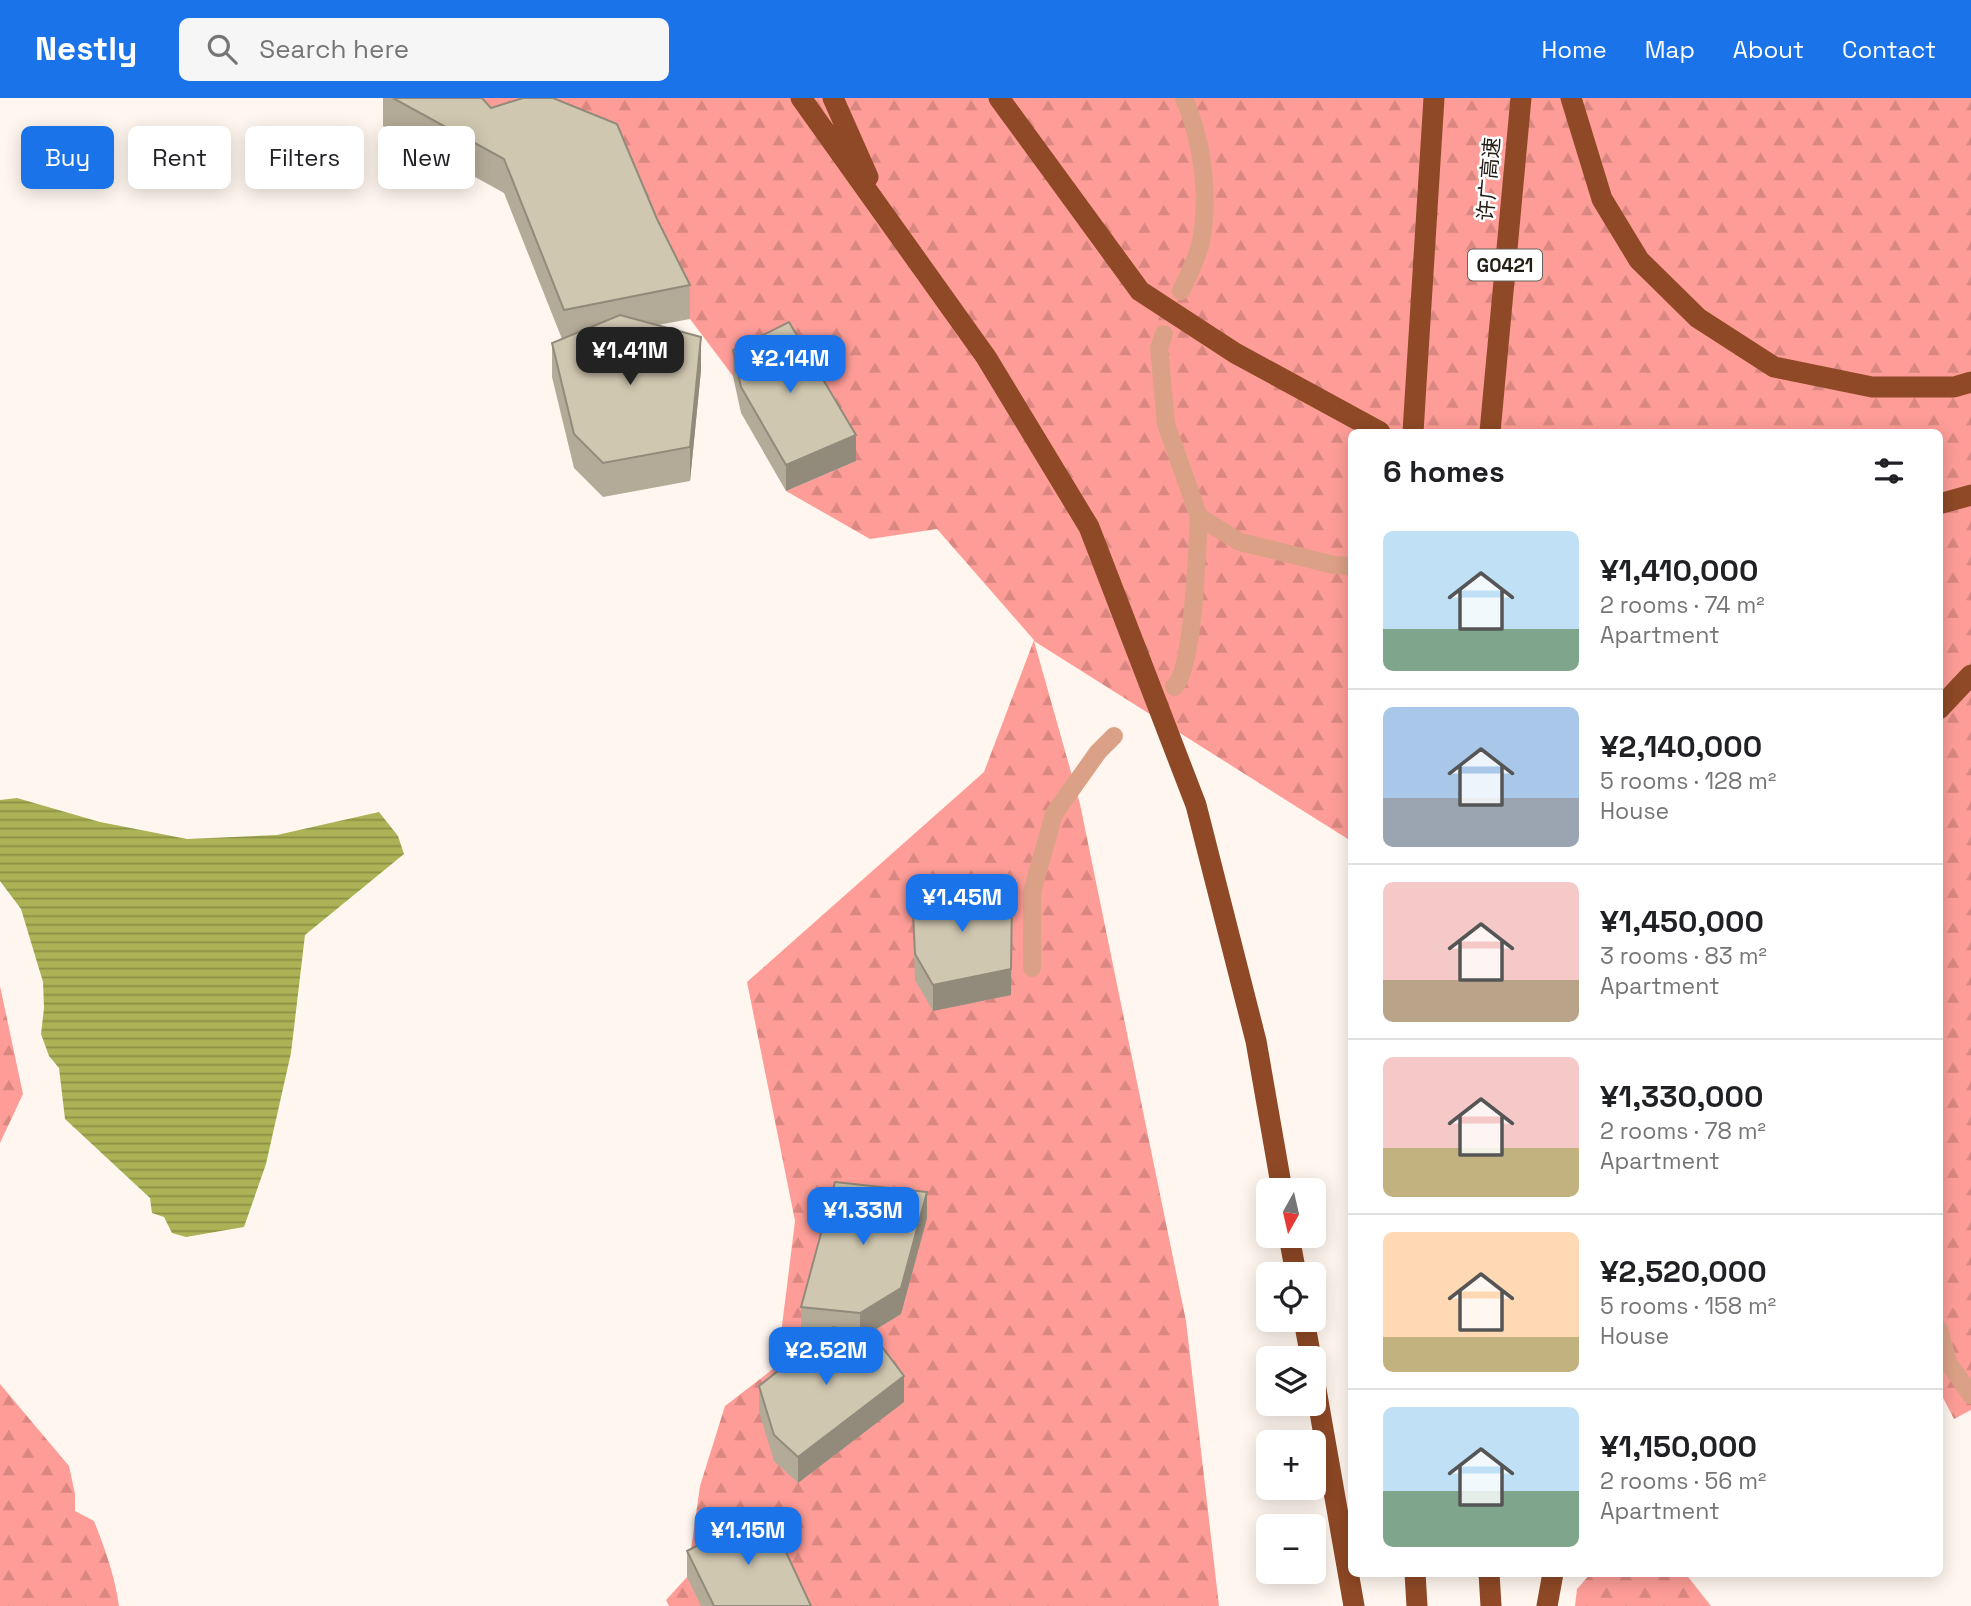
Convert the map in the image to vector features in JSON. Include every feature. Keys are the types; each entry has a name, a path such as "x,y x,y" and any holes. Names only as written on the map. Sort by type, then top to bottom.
{"highway":[{"path":"801,98 986,357 1089,527 1196,805 1256,1041 1280,1178"},
{"path":"833,98 887,220"},
{"path":"999,98 1140,291 1235,353 1374,429"},
{"path":"1413,429 1434,98"},
{"name":"许广高速","path":"1490,429 1521,98"},
{"path":"1571,98 1602,199 1639,260 1698,318 1774,367 1872,387 1954,387 1971,382"},
{"path":"1943,503 1971,495"},
{"path":"1943,705 1971,675"},
{"path":"1321,1416 1348,1572"},
{"path":"1349,1577 1354,1606"},
{"path":"1415,1577 1417,1606"},
{"path":"1489,1577 1491,1606"},
{"path":"1547,1606 1552,1577"}],"lane":[{"path":"1181,291 1201,242 1205,198 1196,125 1184,98"},
{"path":"1164,334 1159,348 1166,424 1199,517 1188,646 1181,681 1174,687"},
{"path":"1199,517 1240,542 1334,565 1348,566"},
{"path":"1032,968 1032,892 1054,814 1098,752 1114,736"},
{"path":"1943,1344 1948,1362 1971,1395"}],"green space":[{"path":"450,98 1971,98 1971,1410 1954,1419 1943,1398 1943,429 1348,429 1348,839 1034,641 1080,804 1186,1321 1219,1606 669,1606 666,1600 687,1577 700,1486 725,1406 777,1366 795,1221 747,982 984,772 1034,640 937,529 870,539 786,491 856,461 783,351 733,376 690,319"},
{"path":"0,986 23,1094 0,1143"},
{"path":"0,1384 69,1466 75,1494 75,1511 94,1521 106,1552 119,1606 0,1606"},
{"path":"1588,1577 1688,1577 1711,1606 1575,1606 1577,1589"}],"shaded area":[{"path":"17,798 100,822 187,839 277,835 379,812 398,836 404,854 305,935 291,1053 266,1164 244,1227 186,1237 172,1233 164,1217 152,1213 150,1198 65,1119 59,1068 49,1056 41,1034 43,982 21,909 0,881 0,800"}],"building":[{"path":"393,98 482,98 491,108 523,98 553,98 617,124 657,219 690,285 564,310 504,159 475,143 475,126 444,126"},
{"path":"620,315 701,337 690,447 603,463 574,434 552,343"},
{"path":"789,322 856,435 786,465 741,387 733,350"},
{"path":"912,891 1012,895 1011,969 933,985 915,954"},
{"path":"835,1182 927,1192 901,1288 860,1313 801,1307"},
{"path":"833,1327 873,1335 904,1376 798,1457 774,1435 759,1386"},
{"path":"766,1509 811,1606 714,1606 687,1551"}]}
